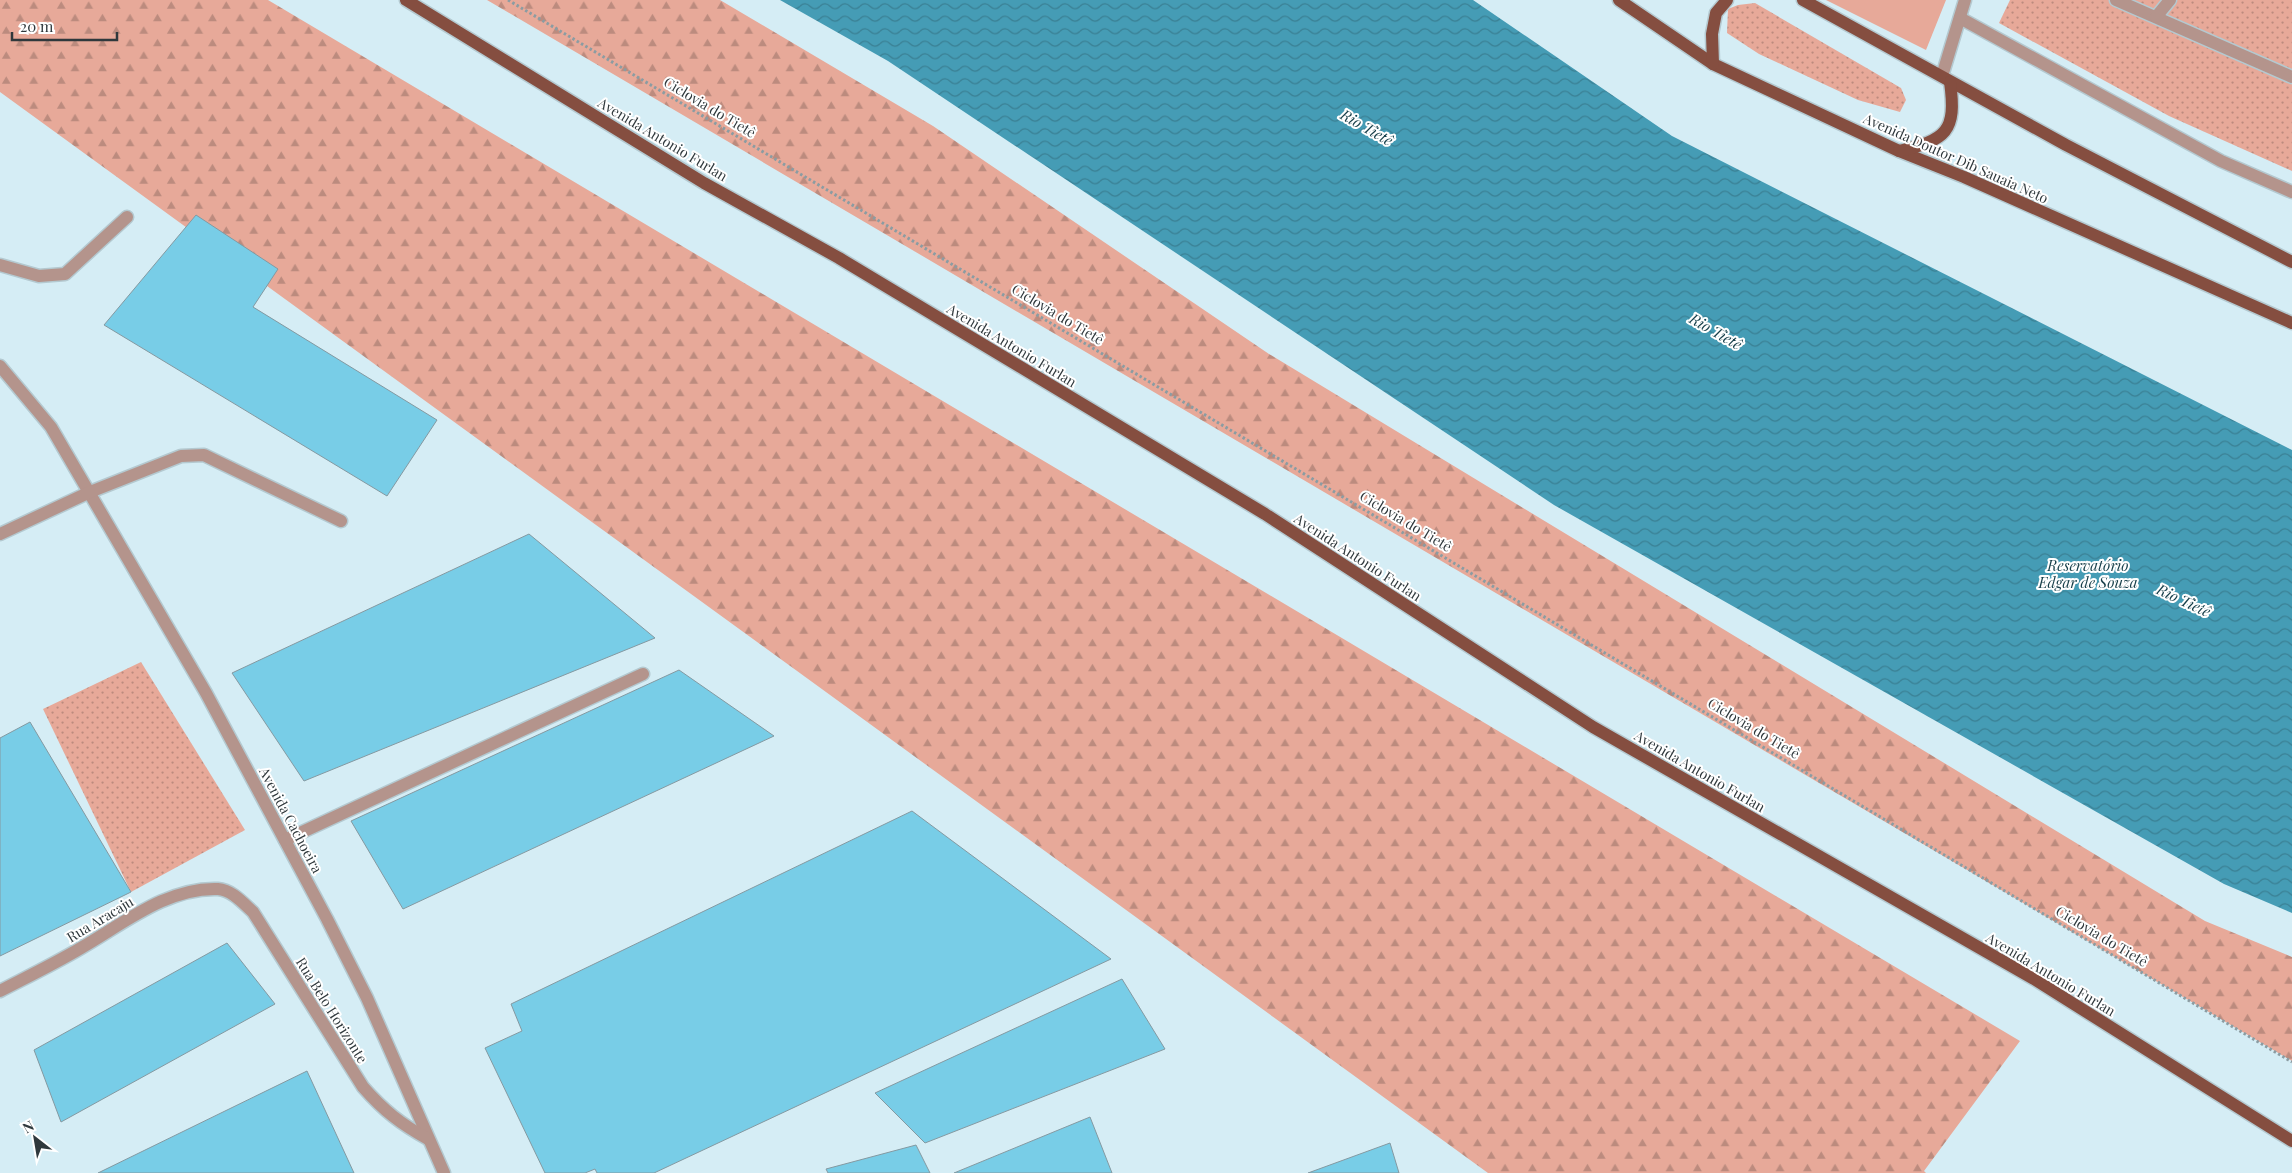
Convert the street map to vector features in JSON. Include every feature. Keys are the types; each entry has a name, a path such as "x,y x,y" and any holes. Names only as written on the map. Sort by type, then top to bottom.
{"main road":[{"name":"Avenida Antonio Furlan","path":"406,0 704,183 839,258 1265,514 1593,727 2034,979 2292,1141"},
{"name":"Avenida Doutor Dib Sauaia Neto","path":"1619,0 1713,64 1899,151 1964,177 2292,323"},
{"path":"1713,64 1712,34 1716,13 1727,0"},
{"path":"1804,0 1946,79 2292,262"},
{"path":"1899,151 1932,141 1945,133 1951,123 1953,100 1946,79"}],"street":[{"path":"1946,79 1965,0"},
{"path":"2116,0 2292,77"},
{"path":"2156,17 2170,0"},
{"path":"1960,18 2221,161 2292,192"},
{"path":"0,265 39,276 65,274 127,217"},
{"name":"Avenida Cachoeira","path":"0,366 51,427 206,693 367,998 444,1173"},
{"path":"0,534 90,492 181,456 204,455 341,520"},
{"path":"285,840 643,674"},
{"name":"Rua Belo Horizonte","path":"220,889 236,896 253,912 363,1088 383,1110 403,1125 428,1139"},
{"name":"Rua Aracaju","path":"0,991 80,949 150,906 187,892 220,889"}],"path":[{"name":"Ciclovia do Tietê","path":"508,0 2292,1062"}],"green space":[{"path":"0,0 268,0 2020,1041 1924,1171 1926,1173 1488,1173 0,92"},
{"path":"487,0 720,0 933,126 1269,354 2205,921 2292,957 2292,1061"},
{"path":"1826,0 1946,0 1926,50"},
{"path":"2010,0 2292,0 2292,171 2169,116 1999,23"},
{"path":"1755,3 1901,88 1906,100 1900,112 1858,100 1759,54 1727,33 1728,9 1738,5"},
{"path":"141,662 245,830 131,892 43,709"}],"water":[{"name":"Reservatório Edgar de Souza","path":"780,0 1473,0 1672,136 2292,450 2292,913 2224,884 1554,505 888,61"}],"building":[{"path":"196,215 278,269 253,307 437,420 387,496 104,325"},
{"path":"529,534 655,638 304,781 232,673"},
{"path":"679,670 774,736 403,909 351,821"},
{"path":"30,722 131,892 0,956 0,738"},
{"path":"912,811 1111,959 654,1173 597,1173 595,1169 585,1173 545,1173 485,1048 522,1031 511,1004"},
{"path":"227,943 275,1004 61,1122 34,1050"},
{"path":"1122,979 1165,1049 925,1143 875,1093"},
{"path":"307,1071 354,1173 98,1173"},
{"path":"1090,1117 1112,1173 954,1173"},
{"path":"1390,1143 1399,1173 1308,1173"},
{"path":"916,1145 930,1173 828,1173 826,1169"}],"water label":[{"name":"Rio Tietê","path":"1367,127"},
{"name":"Rio Tietê","path":"1716,331"},
{"name":"Rio Tietê","path":"2184,600"}]}
